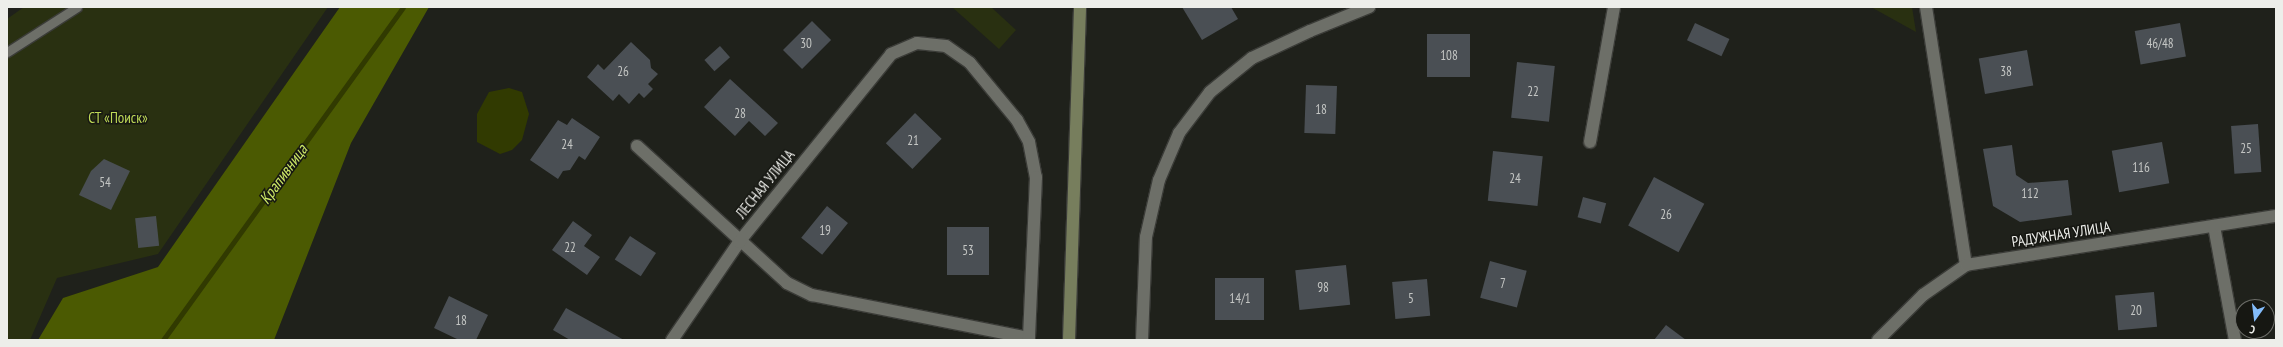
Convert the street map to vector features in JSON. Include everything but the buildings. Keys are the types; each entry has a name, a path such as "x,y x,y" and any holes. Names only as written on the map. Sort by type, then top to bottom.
{"street":[{"path":"1069,340 1080,7"},
{"path":"1590,142 1614,7"},
{"path":"1926,7 1966,265"},
{"path":"1142,340 1146,237 1159,180 1179,133 1210,92 1252,58 1361,8"},
{"name":"ЛЕСНАЯ УЛИЦА","path":"672,340 739,242 891,54 918,43 946,46 970,63 1018,120 1029,142 1036,177 1029,339"},
{"path":"637,146 739,242 787,283 812,295 1029,339"},
{"name":"РАДУЖНАЯ УЛИЦА","path":"1878,340 1923,295 1966,265 2276,216"},
{"path":"2214,226 2235,340"}],"lane":[{"path":"7,52 77,7"}],"green space":[{"name":"СТ «Поиск»","path":"24,7 328,7 158,254 57,278 30,340 7,340 7,19"},
{"path":"952,7 991,7 1016,30 999,49"},
{"path":"1871,7 1912,7 1916,32"}],"shaded area":[{"path":"340,7 429,7 351,143 274,340 38,340 63,298 158,267"},
{"path":"509,88 522,92 529,114 522,140 512,150 500,154 477,142 477,114 489,92"}],"waterway":[{"name":"Крапивница","path":"163,340 403,7"}]}
